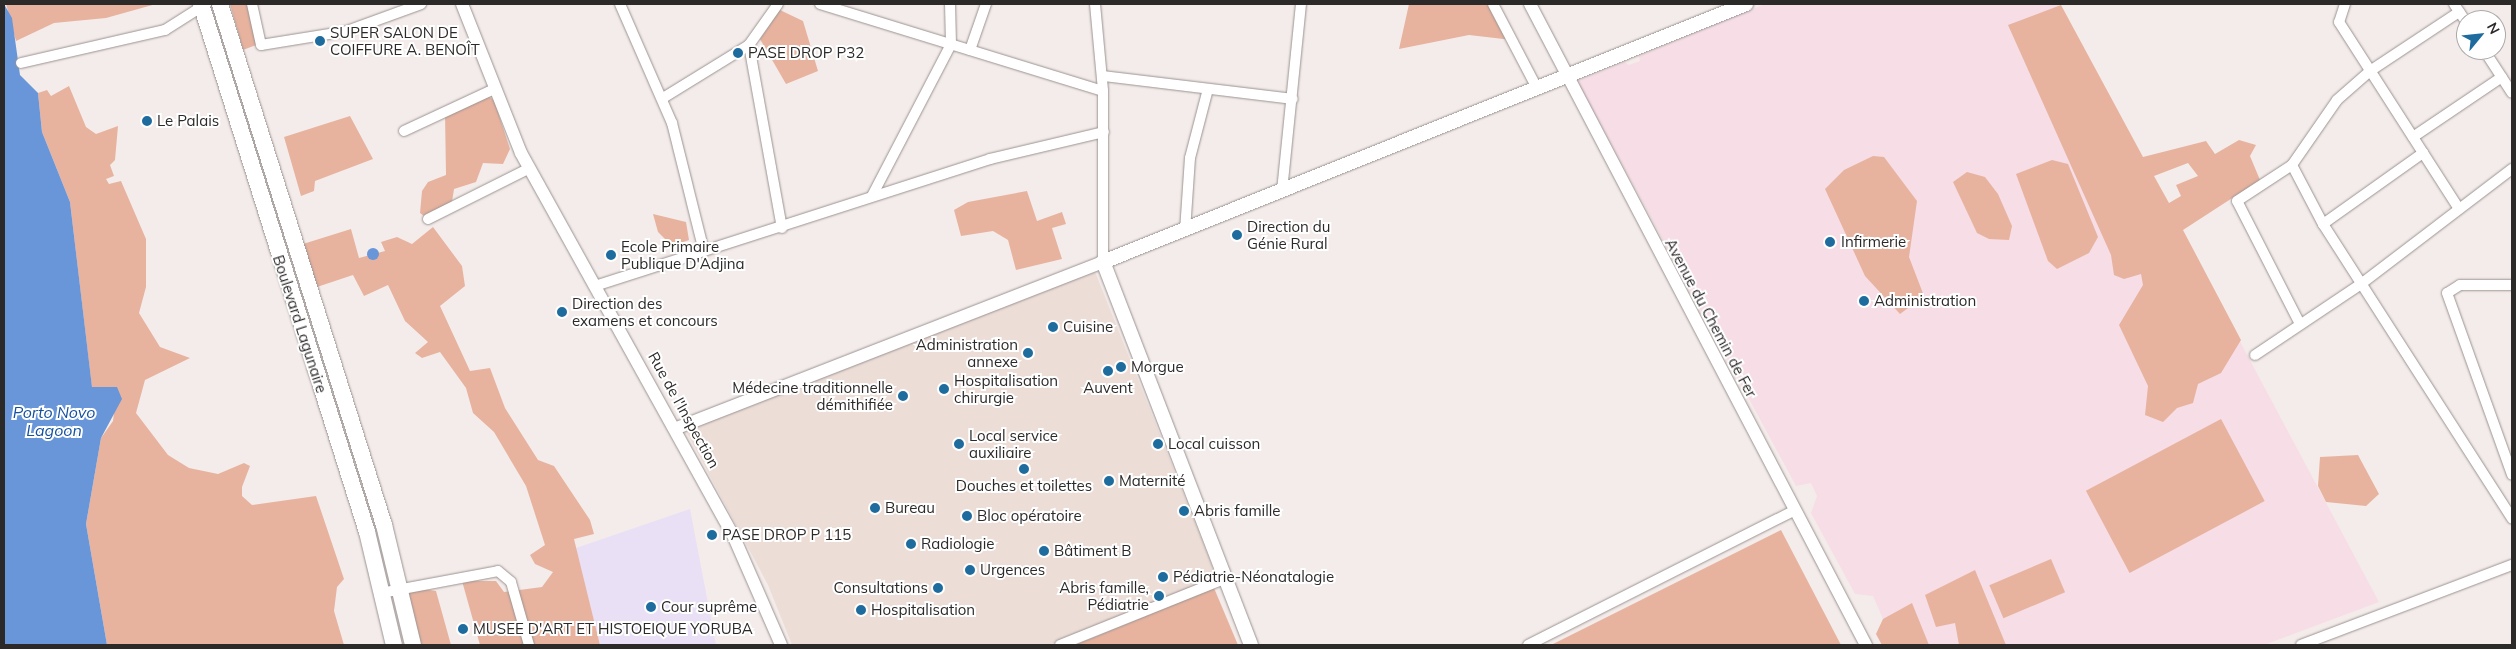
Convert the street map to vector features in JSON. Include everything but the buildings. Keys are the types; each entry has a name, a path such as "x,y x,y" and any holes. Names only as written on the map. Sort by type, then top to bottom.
{"highway":[{"name":"Boulevard Lagunaire","path":"203,4 350,479 394,645"},
{"name":"Boulevard Lagunaire","path":"220,4 368,470 401,590 413,645"}],"main road":[{"path":"1251,645 1103,262 1185,231 1746,4"}],"street":[{"path":"21,63 160,31 203,4"},
{"path":"252,4 261,45 347,31 420,4"},
{"name":"Rue de l'Inspection","path":"462,4 494,89 530,168 676,428 750,569 781,645"},
{"path":"620,4 663,98 704,251"},
{"path":"663,98 749,44 778,4"},
{"path":"820,4 1103,91"},
{"path":"872,196 951,44 950,4"},
{"path":"970,50 986,4"},
{"path":"676,428 1103,262 1103,76 1095,4"},
{"path":"1282,191 1302,4"},
{"path":"1493,4 1537,88"},
{"name":"Avenue du Chemin de Fer","path":"1530,4 1565,78 1866,645"},
{"path":"2345,4 2339,22 2459,209"},
{"path":"2300,324 2236,202 2292,165 2337,100 2370,71 2457,8"},
{"path":"749,44 782,228"},
{"path":"2491,60 2512,93"},
{"path":"1103,76 1293,99"},
{"path":"2413,137 2502,77"},
{"path":"404,131 494,89"},
{"path":"1185,231 1190,158 1208,89"},
{"path":"595,286 782,228 872,196 990,159 1104,132"},
{"path":"2323,224 2423,153"},
{"path":"2292,165 2323,224 2512,518"},
{"path":"428,219 530,168"},
{"path":"2255,354 2361,284 2512,169"},
{"path":"2512,285 2460,285 2447,293 2512,475"},
{"path":"1528,645 1795,510"},
{"path":"2301,645 2512,565"},
{"path":"381,593 498,571 511,582 529,645"},
{"path":"1060,645 1224,579"}],"shaded area":[{"path":"6,4 156,4 106,18 54,23 16,41"},
{"path":"230,4 248,4 256,45 243,50"},
{"path":"1409,4 1493,4 1512,40 1469,35 1399,49"},
{"path":"1765,4 2060,4 2379,602 2264,645 1882,645 1876,634 1883,619 1873,596 1855,594 1811,513 1817,496 1811,483 1796,486 1577,81 1625,62 1629,65 1640,61 1639,56"},
{"path":"2061,5 2143,157 2206,141 2215,154 2239,140 2256,145 2250,156 2260,180 2183,230 2241,340 2221,373 2198,384 2193,403 2177,408 2163,422 2145,415 2148,386 2119,325 2143,285 2141,274 2124,279 2114,275 2111,255 2008,25","holes":["2188,163 2198,176 2176,185 2181,196 2169,203 2154,176"]},
{"path":"780,10 803,21 818,71 786,84 760,39"},
{"path":"69,86 86,127 96,134 118,126 115,160 110,165 114,176 106,179 109,184 121,181 146,239 146,287 139,313 160,347 190,358 145,380 136,413 168,455 189,468 218,474 244,463 250,466 242,487 242,496 252,505 316,496 344,579 337,587 334,611 344,645 107,645 86,524 101,438 113,421 117,387 92,388 70,202 42,132 38,93 47,90 51,96"},
{"path":"485,94 494,100 510,149 503,164 483,163 476,182 454,189 451,208 428,219 420,213 422,191 428,182 446,175 445,113"},
{"path":"350,116 373,159 315,181 314,191 301,196 284,137"},
{"path":"1873,156 1884,157 1917,201 1909,257 1924,296 1900,314 1865,276 1825,189 1844,170"},
{"path":"2052,160 2068,164 2098,237 2089,253 2057,269 2048,261 2016,174"},
{"path":"1967,172 1985,177 1998,194 2012,226 2009,240 1989,239 1977,233 1953,182"},
{"path":"1027,191 1037,221 1062,212 1066,224 1052,228 1062,259 1016,270 1008,240 993,231 961,236 954,210 968,202"},
{"path":"653,214 686,222 689,240 672,246 658,232"},
{"path":"433,227 462,266 465,286 440,306 470,371 490,368 505,408 538,460 554,466 590,520 594,534 574,539 600,645 480,645 462,581 496,581 504,592 542,587 553,572 535,564 530,555 545,545 526,486 494,432 473,413 466,388 440,352 422,358 415,353 428,342 405,321 388,285 364,296 353,275 314,288 303,244 351,229 359,258 385,251 381,242 397,237 412,244"},
{"path":"1094,269 1217,578 1049,645 792,645 768,585 686,431"},
{"path":"2221,419 2265,501 2130,573 2086,491"},
{"path":"2358,455 2379,494 2366,506 2326,502 2318,486 2320,457"},
{"path":"690,509 716,645 600,645 576,548"},
{"path":"1781,530 1841,645 1551,645"},
{"path":"2051,559 2065,592 2003,618 1989,585"},
{"path":"1975,570 2006,645 1959,645 1955,623 1936,627 1925,595"},
{"path":"1214,588 1238,645 1075,645"},
{"path":"422,589 436,591 451,645 417,645 408,598 409,592"},
{"path":"1912,603 1929,645 1882,645 1876,634 1883,619"}],"water":[{"name":"Porto Novo Lagoon","path":"4,4 12,18 20,75 38,93 42,132 70,202 92,387 117,387 122,399 101,438 86,524 107,645 4,645"},
{"path":"371,248 375,248 379,254 375,260 371,260 367,256 367,252"}],"place":[{"name":"SUPER SALON DE COIFFURE A. BENOÎT","path":"320,41"},
{"name":"PASE DROP P32","path":"738,53"},
{"name":"Le Palais","path":"147,121"},
{"name":"Direction du Génie Rural","path":"1237,235"},
{"name":"Infirmerie","path":"1830,242"},
{"name":"Ecole Primaire Publique D'Adjina","path":"611,255"},
{"name":"Administration","path":"1864,301"},
{"name":"Direction des examens et concours","path":"562,312"},
{"name":"Cuisine","path":"1053,327"},
{"name":"Administration annexe","path":"1028,353"},
{"name":"Morgue","path":"1121,367"},
{"name":"Auvent","path":"1108,371"},
{"name":"Hospitalisation chirurgie","path":"944,389"},
{"name":"Médecine traditionnelle démithifiée","path":"903,396"},
{"name":"Local service auxiliaire","path":"959,444"},
{"name":"Local cuisson","path":"1158,444"},
{"name":"Douches et toilettes","path":"1024,469"},
{"name":"Maternité","path":"1109,481"},
{"name":"Bureau","path":"875,508"},
{"name":"Abris famille","path":"1184,511"},
{"name":"Bloc opératoire","path":"967,516"},
{"name":"PASE DROP P 115","path":"712,535"},
{"name":"Radiologie","path":"911,544"},
{"name":"Bâtiment B","path":"1044,551"},
{"name":"Urgences","path":"970,570"},
{"name":"Pédiatrie-Néonatalogie","path":"1163,577"},
{"name":"Consultations","path":"938,588"},
{"name":"Abris famille, Pédiatrie","path":"1159,596"},
{"name":"Cour suprême","path":"651,607"},
{"name":"Hospitalisation","path":"861,610"},
{"name":"MUSEE D'ART ET HISTOEIQUE YORUBA","path":"463,629"}]}
